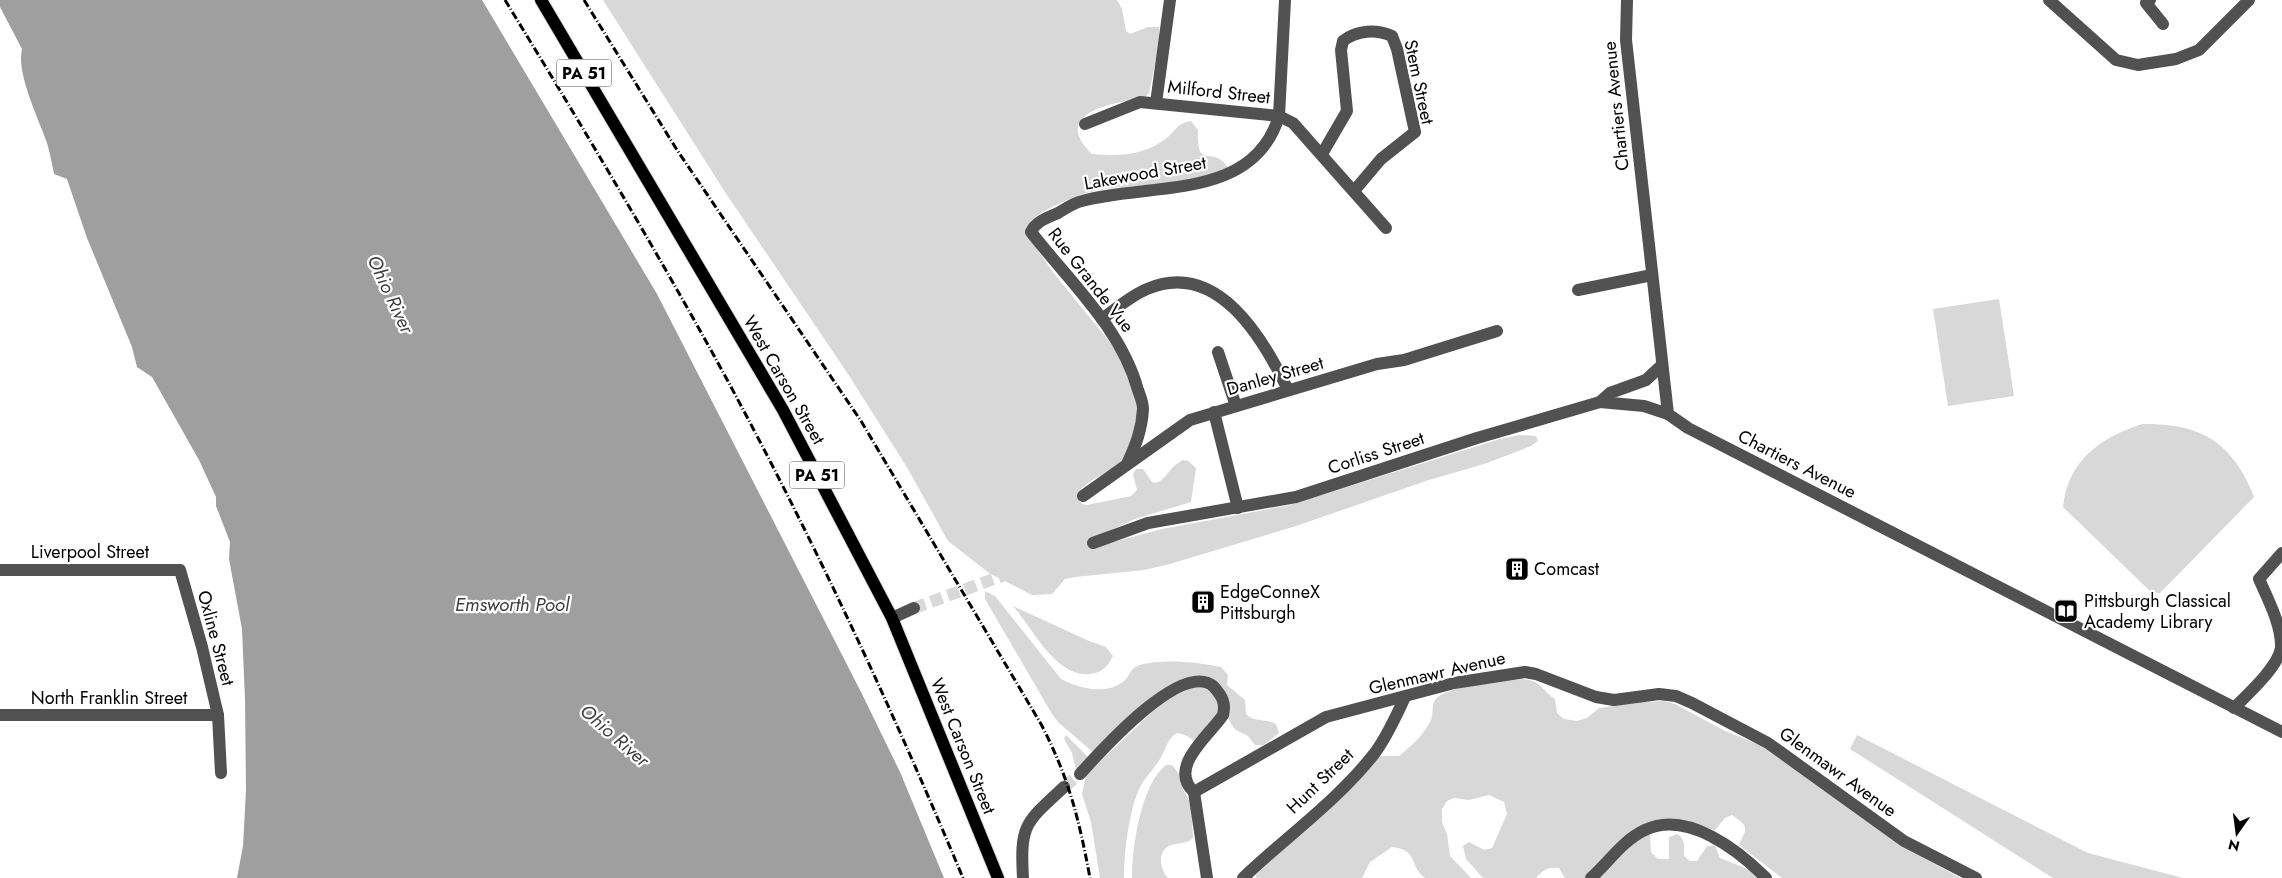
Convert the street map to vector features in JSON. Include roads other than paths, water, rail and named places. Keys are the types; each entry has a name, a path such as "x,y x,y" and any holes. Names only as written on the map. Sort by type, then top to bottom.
{"main road":[{"name":"West Carson Street","path":"541,0 783,410 892,618 998,878"}],"street":[{"path":"1156,103 1170,0"},
{"name":"Lakewood Street","path":"1031,232 1034,224 1080,201 1139,191 1186,186 1223,177 1236,171 1261,152 1274,131 1279,116 1285,0"},
{"name":"Chartiers Avenue","path":"1626,0 1626,40 1661,366 1668,414 1688,428 2282,732"},
{"path":"2049,0 2116,60 2138,65 2176,59 2199,50 2242,3"},
{"path":"2146,1 2163,24"},
{"name":"Stem Street","path":"1322,154 1347,111 1341,50 1343,41 1365,32 1380,31 1392,36 1397,49 1415,132 1381,159 1354,191"},
{"name":"Milford Street","path":"1085,124 1140,102 1279,116"},
{"path":"1279,116 1293,122 1386,228"},
{"name":"Rue Grande Vue","path":"1031,232 1102,319 1122,349 1134,374 1143,406 1140,434 1128,464"},
{"path":"1578,290 1652,275"},
{"path":"1102,319 1148,289 1180,282 1198,285 1216,293 1238,312 1272,358 1288,390"},
{"name":"Danley Street","path":"1083,496 1190,420 1377,364 1404,360 1497,331"},
{"path":"1218,352 1236,406"},
{"path":"1600,402 1610,393 1646,380 1661,366"},
{"name":"Corliss Street","path":"1093,543 1148,523 1194,513 1238,508 1296,497 1477,438 1600,402 1644,406 1668,414"},
{"path":"1214,412 1238,508"},
{"path":"2234,708 2277,660 2281,648 2276,619 2259,579 2282,553"},
{"name":"Liverpool Street","path":"0,570 180,570"},
{"name":"Oxline Street","path":"180,570 202,647 218,715 221,773"},
{"path":"892,618 914,608"},
{"name":"Glenmawr Avenue","path":"1194,792 1210,785 1326,717 1454,683 1525,672 1536,674 1596,697 1614,700 1659,694 1676,696 1768,743 1904,841 1976,878"},
{"path":"1080,774 1153,703 1175,687 1201,680 1215,688 1223,699 1225,707 1220,719 1192,753 1185,770 1186,782 1194,792 1207,878"},
{"name":"Hunt Street","path":"1243,878 1343,787 1374,754 1405,697"},
{"name":"North Franklin Street","path":"0,716 218,715"},
{"path":"1023,878 1021,849 1025,830 1032,816 1064,787"},
{"path":"1591,878 1622,846 1641,832 1656,826 1667,825 1685,826 1716,839 1737,852 1766,878"}],"water":[{"name":"Emsworth Pool","path":"0,0 482,0 657,294 861,692 900,772 944,878 237,878 243,846 246,790 245,699 242,629 229,559 230,542 216,506 216,497 199,460 152,377 137,367 132,347 87,238 67,179 54,174 47,143 25,83 22,71 22,49 0,7"}],"tunnel":[{"path":"914,608 1093,543"},
{"path":"1064,787 1080,774"}],"railway":[{"path":"505,0 636,219 747,416 845,612 935,811 963,878"},
{"path":"584,0 677,150 861,421 1041,724 1059,763 1072,799 1090,878"}],"place":[{"name":"Comcast","path":"1517,569"},
{"name":"EdgeConneX Pittsburgh","path":"1203,602"},
{"name":"Pittsburgh Classical Academy Library","path":"2066,611"}],"water label":[{"name":"Ohio River","path":"391,294"},
{"name":"Ohio River","path":"615,735"}]}
